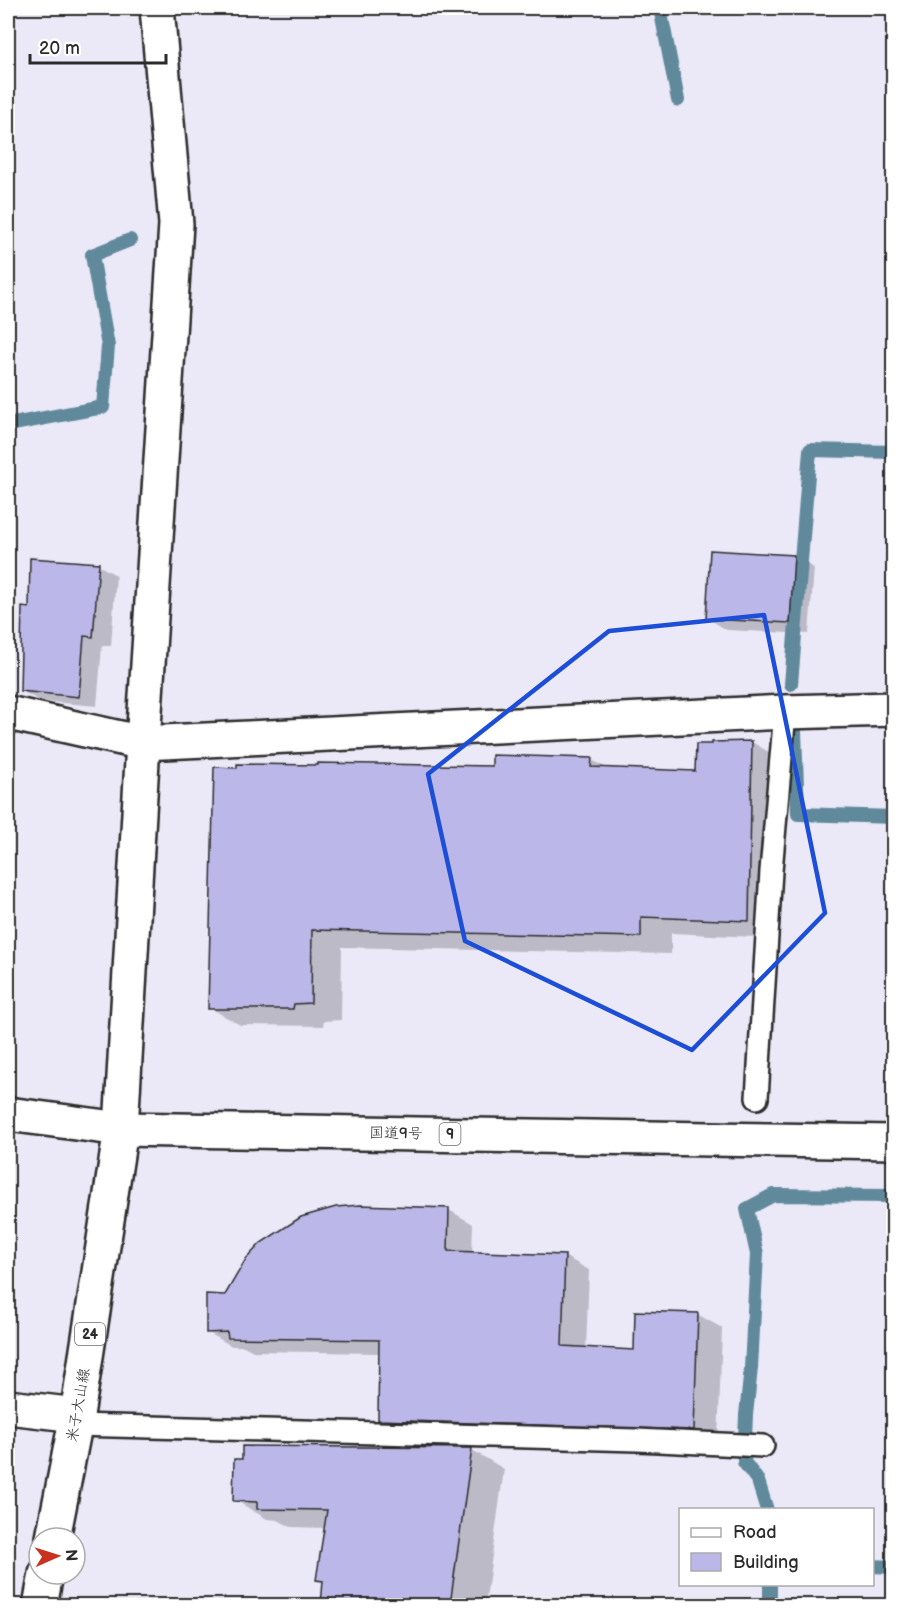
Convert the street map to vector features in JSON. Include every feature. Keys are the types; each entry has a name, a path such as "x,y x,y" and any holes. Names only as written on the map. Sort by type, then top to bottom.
{"main road":[{"name":"米子大山線","path":"55,1526 76,1420 121,1129 176,224 157,8"},
{"path":"8,713 143,743 785,712 894,709"},
{"name":"国道9号","path":"8,1114 121,1129 894,1142"},
{"path":"8,1407 76,1420"},
{"path":"40,1605 44,1586"}],"lane":[{"path":"757,1098 771,871 785,712"},
{"path":"76,1420 763,1446"}],"highlighted area":[{"path":"764,615 825,913 692,1050 465,941 428,774 609,631"}],"building":[{"path":"710,550 794,555 790,623 706,619"},
{"path":"30,558 99,563 93,637 84,636 79,697 20,691 22,607 29,608"},
{"path":"752,741 749,921 641,917 641,937 312,930 311,1003 294,1004 293,1009 208,1009 214,767 237,768 237,764 318,765 318,763 492,766 492,755 592,758 591,767 695,771 696,744"},
{"path":"360,1205 449,1208 448,1251 565,1255 562,1346 634,1350 635,1311 698,1313 694,1430 378,1420 379,1340 228,1338 227,1332 206,1333 206,1294 225,1295 246,1259 261,1243 301,1217 336,1207"},
{"path":"242,1446 472,1448 450,1605 321,1605 323,1581 316,1580 327,1510 257,1509 257,1502 233,1501 234,1459 242,1459"}],"waterway":[{"path":"660,8 678,100"},
{"path":"8,425 103,407 108,346 92,255 130,240"},
{"path":"791,684 810,450 894,452"},
{"path":"795,731 798,814 894,817"},
{"path":"766,1508 758,1481 744,1462 757,1254 747,1209 773,1195 894,1196"},
{"path":"874,1566 894,1567"},
{"path":"770,1586 770,1606"}]}
